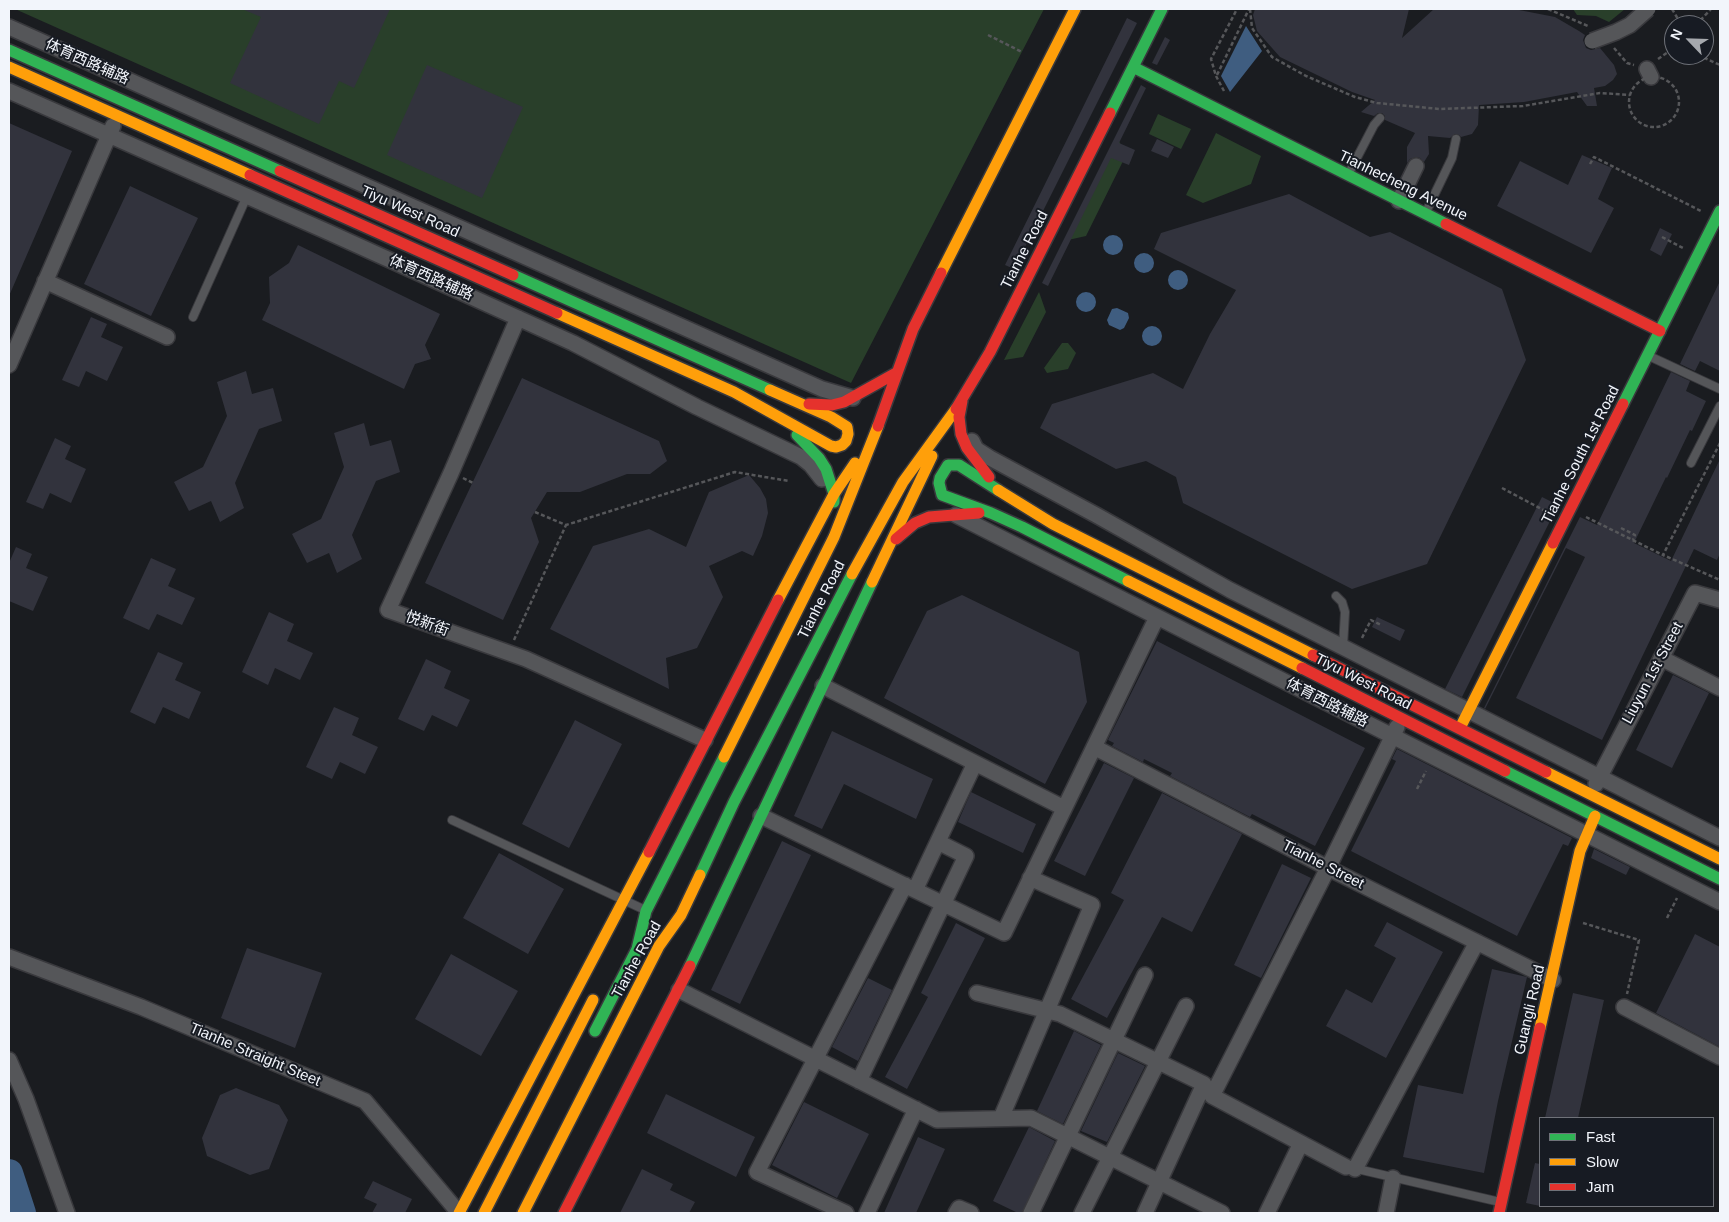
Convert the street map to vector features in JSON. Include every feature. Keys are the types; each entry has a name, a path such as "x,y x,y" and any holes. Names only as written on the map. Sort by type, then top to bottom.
{"main road":[{"name":"Tianhe Road","path":"589,1044 637,949 646,911 834,537 875,434 913,329 928,297 1075,9"},
{"name":"Tianhe Road","path":"524,1210 659,946 681,915 734,802 864,551 914,465 962,401 1012,308 1162,9"},
{"name":"Tiyu West Road","path":"9,50 799,403 847,427 846,441 836,447 831,446 734,392 9,67"},
{"name":"Tianhecheng Avenue","path":"1133,67 1660,331"},
{"name":"Tianhe South 1st Road","path":"1460,728 1720,211"},
{"path":"799,403 816,406 832,405 852,398 896,373"},
{"path":"962,401 960,425 961,434 967,448 984,471 1006,495"},
{"path":"564,1213 761,816 923,475 962,401"},
{"path":"779,417 819,458 830,479 834,494 834,537"},
{"path":"459,1213 834,494 875,434"},
{"path":"942,495 939,483 940,478 948,465 954,464 966,468 1006,495"},
{"name":"Tiyu West Road","path":"942,495 991,513 1124,578 1717,877"},
{"name":"Tiyu West Road","path":"1006,495 1053,524 1720,859"},
{"path":"893,541 915,523 929,518 954,514 991,513"},
{"name":"Guangli Road","path":"1500,1208 1580,851 1595,816"},
{"path":"627,939 646,911"},
{"path":"670,953 681,915"},
{"path":"484,1213 600,988"}],"street":[{"path":"1592,35 1616,32 1630,25 1648,9"},
{"name":"体育西路辅路","path":"9,27 822,389 852,398"},
{"name":"体育西路辅路","path":"9,91 328,232 604,358 697,407 800,457 811,465 834,494"},
{"path":"9,365 117,116"},
{"path":"1399,201 1416,166"},
{"path":"328,232 337,214"},
{"path":"45,281 167,337"},
{"name":"悦新街","path":"518,318 451,473 388,610 526,659 705,740"},
{"path":"962,401 965,428 976,448 990,458 1230,590 1720,838"},
{"path":"942,495 954,514"},
{"name":"体育西路辅路","path":"954,514 1720,902"},
{"path":"1082,538 1096,515"},
{"name":"Liuyun 1st Street","path":"1591,794 1695,593 1720,600"},
{"path":"761,816 1004,933 1157,617"},
{"path":"1661,658 1720,688"},
{"path":"824,686 1064,808"},
{"path":"1401,719 1328,868 1212,1096 1351,1168 1477,942"},
{"name":"Tianhe Street","path":"1094,748 1552,980"},
{"path":"846,1213 757,1172 910,888 938,842 975,763"},
{"path":"859,1081 966,856 938,842"},
{"path":"1705,894 1717,877"},
{"path":"1001,1118 1092,905 1030,878"},
{"name":"Tianhe Straight Steet","path":"9,957 141,1007 365,1101 459,1213"},
{"path":"1031,1213 1145,975"},
{"path":"675,988 937,1120 1031,1118 1222,1213"},
{"path":"977,993 1060,1014 1204,1084 1145,1213"},
{"path":"1082,1213 1186,1006"},
{"path":"1624,1007 1720,1057"},
{"path":"9,1060 26,1099 67,1213"},
{"path":"867,1213 916,1109"},
{"path":"1267,1213 1301,1143"},
{"path":"1386,1213 1393,1178"},
{"path":"956,1213 959,1208 971,1213"}],"lane":[{"path":"1347,175 1374,125 1380,118"},
{"path":"1425,214 1452,158 1456,139"},
{"path":"193,317 246,196"},
{"path":"1647,356 1720,389"},
{"path":"1691,463 1720,406"},
{"path":"1336,596 1342,602 1345,612 1343,647"},
{"path":"452,820 646,911"},
{"path":"1351,1168 1500,1208"}],"path":[{"path":"1229,94 1223,91 1216,76 1212,59 1237,9"},
{"path":"1216,76 1249,9"},
{"path":"1249,9 1252,28 1272,57 1306,76 1355,97 1377,103 1440,109 1523,106 1600,92 1630,95"},
{"path":"1548,9 1576,19 1592,35"},
{"path":"988,35 1022,52"},
{"path":"1614,48 1627,63 1649,73 1660,77 1667,81 1677,93 1678,109 1674,117 1661,127 1652,128 1637,122 1631,115 1629,107 1630,95 1637,83 1643,79 1649,73 1664,58"},
{"path":"1590,164 1594,157 1703,212"},
{"path":"1662,237 1685,249"},
{"path":"1663,555 1720,443"},
{"path":"535,512 566,525 735,472 789,481"},
{"path":"1502,488 1553,515"},
{"path":"1580,515 1720,580"},
{"path":"508,653 566,525"},
{"path":"1621,528 1635,535 1633,540"},
{"path":"1362,638 1371,620 1381,626"},
{"path":"1417,789 1426,771"},
{"path":"1667,918 1677,898"},
{"path":"1566,918 1640,940 1624,1007"}],"green space":[{"path":"15,9 1044,9 851,383"},
{"path":"1573,9 1625,9 1609,22 1596,16 1577,15"},
{"path":"1158,114 1191,129 1181,149 1149,134"},
{"path":"1216,133 1261,156 1251,184 1203,203 1186,195"},
{"path":"1118,139 1126,155 1086,236 1068,240"},
{"path":"1039,292 1046,312 1023,357 1004,360"},
{"path":"1062,343 1068,343 1076,353 1068,369 1047,373 1044,368"}],"water":[{"path":"1246,26 1262,51 1230,92 1221,76"},
{"path":"1113,235 1120,238 1123,245 1120,252 1113,255 1106,252 1103,245 1106,238"},
{"path":"1144,253 1151,256 1154,263 1151,270 1144,273 1137,270 1134,263 1137,256"},
{"path":"1178,270 1185,273 1188,280 1185,287 1178,290 1171,287 1168,280 1171,273"},
{"path":"1086,292 1093,295 1096,302 1093,309 1086,312 1079,309 1076,302 1079,295"},
{"path":"1117,308 1128,313 1129,318 1124,328 1120,330 1109,325 1107,320 1112,309"},
{"path":"1152,326 1159,329 1162,336 1159,343 1152,346 1145,343 1142,336 1145,329"}],"building":[{"path":"242,9 390,9 354,88 339,81 319,124 230,83 261,17"},
{"path":"1255,9 1409,9 1402,38 1434,9 1514,9 1555,17 1579,31 1585,35 1583,40 1586,48 1591,50 1600,48 1614,65 1617,74 1605,86 1594,88 1597,106 1587,106 1577,92 1524,102 1479,105 1478,125 1472,134 1461,137 1455,134 1450,138 1428,136 1429,154 1424,162 1416,157 1410,159 1407,163 1407,147 1415,133 1385,120 1385,116 1382,113 1374,116 1361,112 1375,100 1352,92 1280,57 1257,31 1253,15"},
{"path":"1127,18 1137,23 1014,269 1005,265"},
{"path":"1165,37 1170,40 1157,65 1152,63"},
{"path":"427,65 523,107 482,198 387,155"},
{"path":"1141,85 1146,88 1119,143 1135,150 1129,165 1111,158 1048,286 1042,283"},
{"path":"9,123 72,151 9,296"},
{"path":"1157,139 1174,147 1168,158 1151,151"},
{"path":"1582,155 1612,168 1598,199 1614,208 1591,253 1497,206 1520,161 1568,185"},
{"path":"130,186 198,218 151,316 84,284"},
{"path":"1289,194 1370,237 1390,232 1502,289 1526,360 1427,564 1352,589 1183,503 1176,477 1146,461 1116,469 1040,428 1052,404 1153,373 1183,389 1210,334 1236,290 1154,249 1161,233"},
{"path":"1660,228 1672,234 1661,256 1650,250"},
{"path":"298,245 440,314 425,345 431,359 415,364 404,389 262,320 270,303 269,277 289,263"},
{"path":"1720,281 1720,371 1700,361 1695,371 1680,364"},
{"path":"91,317 107,324 101,337 123,347 107,381 86,371 79,387 62,380"},
{"path":"246,371 252,394 273,388 282,421 259,429 235,483 244,508 220,522 211,501 189,511 174,482 203,467 227,416 217,382"},
{"path":"1671,372 1690,381 1686,391 1706,401 1634,543 1671,561 1720,459 1720,553 1717,560 1694,549 1602,740 1516,698 1585,557 1566,548 1485,709 1580,517 1597,525"},
{"path":"522,378 659,441 667,461 650,474 627,474 580,492 547,492 531,518 539,542 503,620 425,583"},
{"path":"364,423 370,446 391,440 400,472 376,481 352,535 362,559 337,573 329,553 307,563 292,534 321,519 344,467 334,433"},
{"path":"55,438 71,446 65,459 86,469 71,503 50,493 43,509 26,502"},
{"path":"749,475 766,499 768,513 762,536 753,556 742,551 709,566 723,597 697,648 666,658 669,689 550,629 593,546 649,529 686,547 709,492"},
{"path":"1542,497 1558,505 1462,697 1445,689"},
{"path":"16,547 32,554 26,568 48,577 33,611 9,601 9,563"},
{"path":"151,558 176,569 168,586 195,598 182,625 157,614 149,630 123,618"},
{"path":"962,595 1079,652 1087,702 1045,784 884,698 927,611"},
{"path":"269,612 294,624 287,641 313,653 300,680 275,668 268,685 242,672"},
{"path":"1377,617 1405,630 1400,641 1372,627"},
{"path":"1157,641 1365,748 1315,846 1252,814 1250,817 1170,776 1172,773 1144,759 1143,762 1112,746 1114,743 1108,740"},
{"path":"158,652 183,663 175,680 201,692 189,719 163,707 155,724 130,712"},
{"path":"426,659 451,671 444,688 470,700 457,727 432,715 424,731 398,719"},
{"path":"1673,675 1709,693 1672,768 1636,750"},
{"path":"334,707 359,718 352,735 378,747 365,774 340,762 332,779 306,767"},
{"path":"575,720 622,744 569,848 522,824"},
{"path":"832,731 933,779 916,819 844,784 822,829 794,816"},
{"path":"1397,749 1572,838 1568,846 1563,844 1517,936 1351,851 1396,761 1392,759"},
{"path":"1104,763 1134,778 1085,876 1054,861"},
{"path":"971,792 1036,824 1023,853 958,822"},
{"path":"1162,793 1242,834 1192,932 1162,917 1107,1018 1071,999 1124,900 1111,893"},
{"path":"782,841 811,855 740,1004 711,990"},
{"path":"1594,849 1630,867 1626,875 1591,858"},
{"path":"499,853 564,889 528,954 463,918"},
{"path":"1282,864 1311,878 1261,978 1234,965"},
{"path":"1387,922 1443,952 1386,1058 1326,1026 1346,989 1372,1003 1396,958 1374,946"},
{"path":"956,923 985,938 907,1089 885,1077 928,997 921,993"},
{"path":"1695,934 1720,947 1720,1047 1656,1013"},
{"path":"247,948 322,973 295,1048 221,1018"},
{"path":"451,954 518,991 481,1056 415,1019"},
{"path":"1492,969 1527,977 1498,1101 1484,1173 1403,1157 1418,1085 1463,1094"},
{"path":"868,978 892,990 858,1061 832,1047"},
{"path":"1573,993 1604,1000 1578,1117 1545,1117"},
{"path":"1074,1031 1101,1045 1063,1124 1037,1111"},
{"path":"1118,1053 1145,1066 1107,1142 1081,1131"},
{"path":"236,1088 279,1105 288,1120 269,1169 250,1175 207,1156 202,1138 220,1095"},
{"path":"666,1094 755,1137 736,1177 647,1133"},
{"path":"804,1102 869,1134 837,1198 772,1165"},
{"path":"1029,1127 1055,1141 1022,1213 1018,1213 993,1201"},
{"path":"918,1137 945,1149 916,1213 884,1213"},
{"path":"1535,1163 1539,1164 1539,1206 1526,1203"},
{"path":"642,1169 673,1184 670,1190 695,1202 689,1213 620,1213"},
{"path":"373,1181 412,1199 405,1213 372,1213 377,1204 364,1198"}],"waterway":[{"path":"9,1173 22,1213"}],"traffic: fast":[{"path":"1110,113 1162,9"},
{"path":"9,50 280,171"},
{"path":"1133,67 1446,224"},
{"path":"1623,404 1720,211"},
{"path":"513,275 770,390"},
{"path":"797,435 819,458 826,469 834,494 834,502"},
{"path":"998,490 959,465 948,465 939,483 942,495 1022,527 1128,581"},
{"path":"700,875 734,802 852,574"},
{"path":"690,966 872,582"},
{"path":"595,1031 637,949 646,911 724,757"},
{"path":"1505,771 1720,879"}],"traffic: slow":[{"path":"941,273 1075,9"},
{"path":"9,67 250,175"},
{"path":"557,313 734,392 831,446 836,447 846,441 847,427 831,417 770,390"},
{"path":"852,574 903,482 956,409"},
{"path":"724,757 834,537 878,426"},
{"path":"872,582 932,456"},
{"path":"778,600 834,494 855,463"},
{"path":"998,490 1053,524 1313,655"},
{"path":"1460,728 1553,543"},
{"path":"1128,581 1302,668"},
{"path":"1546,772 1720,859"},
{"path":"1540,1028 1580,851 1595,816"},
{"path":"459,1213 649,852"},
{"path":"523,1213 659,946 681,915 700,875"},
{"path":"484,1213 593,1000"}],"traffic: jam":[{"path":"956,409 990,352 1110,113"},
{"path":"280,171 513,275"},
{"path":"250,175 557,313"},
{"path":"1446,224 1660,331"},
{"path":"878,426 913,329 941,273"},
{"path":"809,404 832,405 844,402 896,373"},
{"path":"962,401 959,417 961,434 967,448 989,477"},
{"path":"1553,543 1623,404"},
{"path":"896,539 915,523 929,517 979,513"},
{"path":"649,852 778,600"},
{"path":"1313,655 1546,772"},
{"path":"1302,668 1505,771"},
{"path":"564,1213 690,966"},
{"path":"1499,1213 1540,1028"}]}
